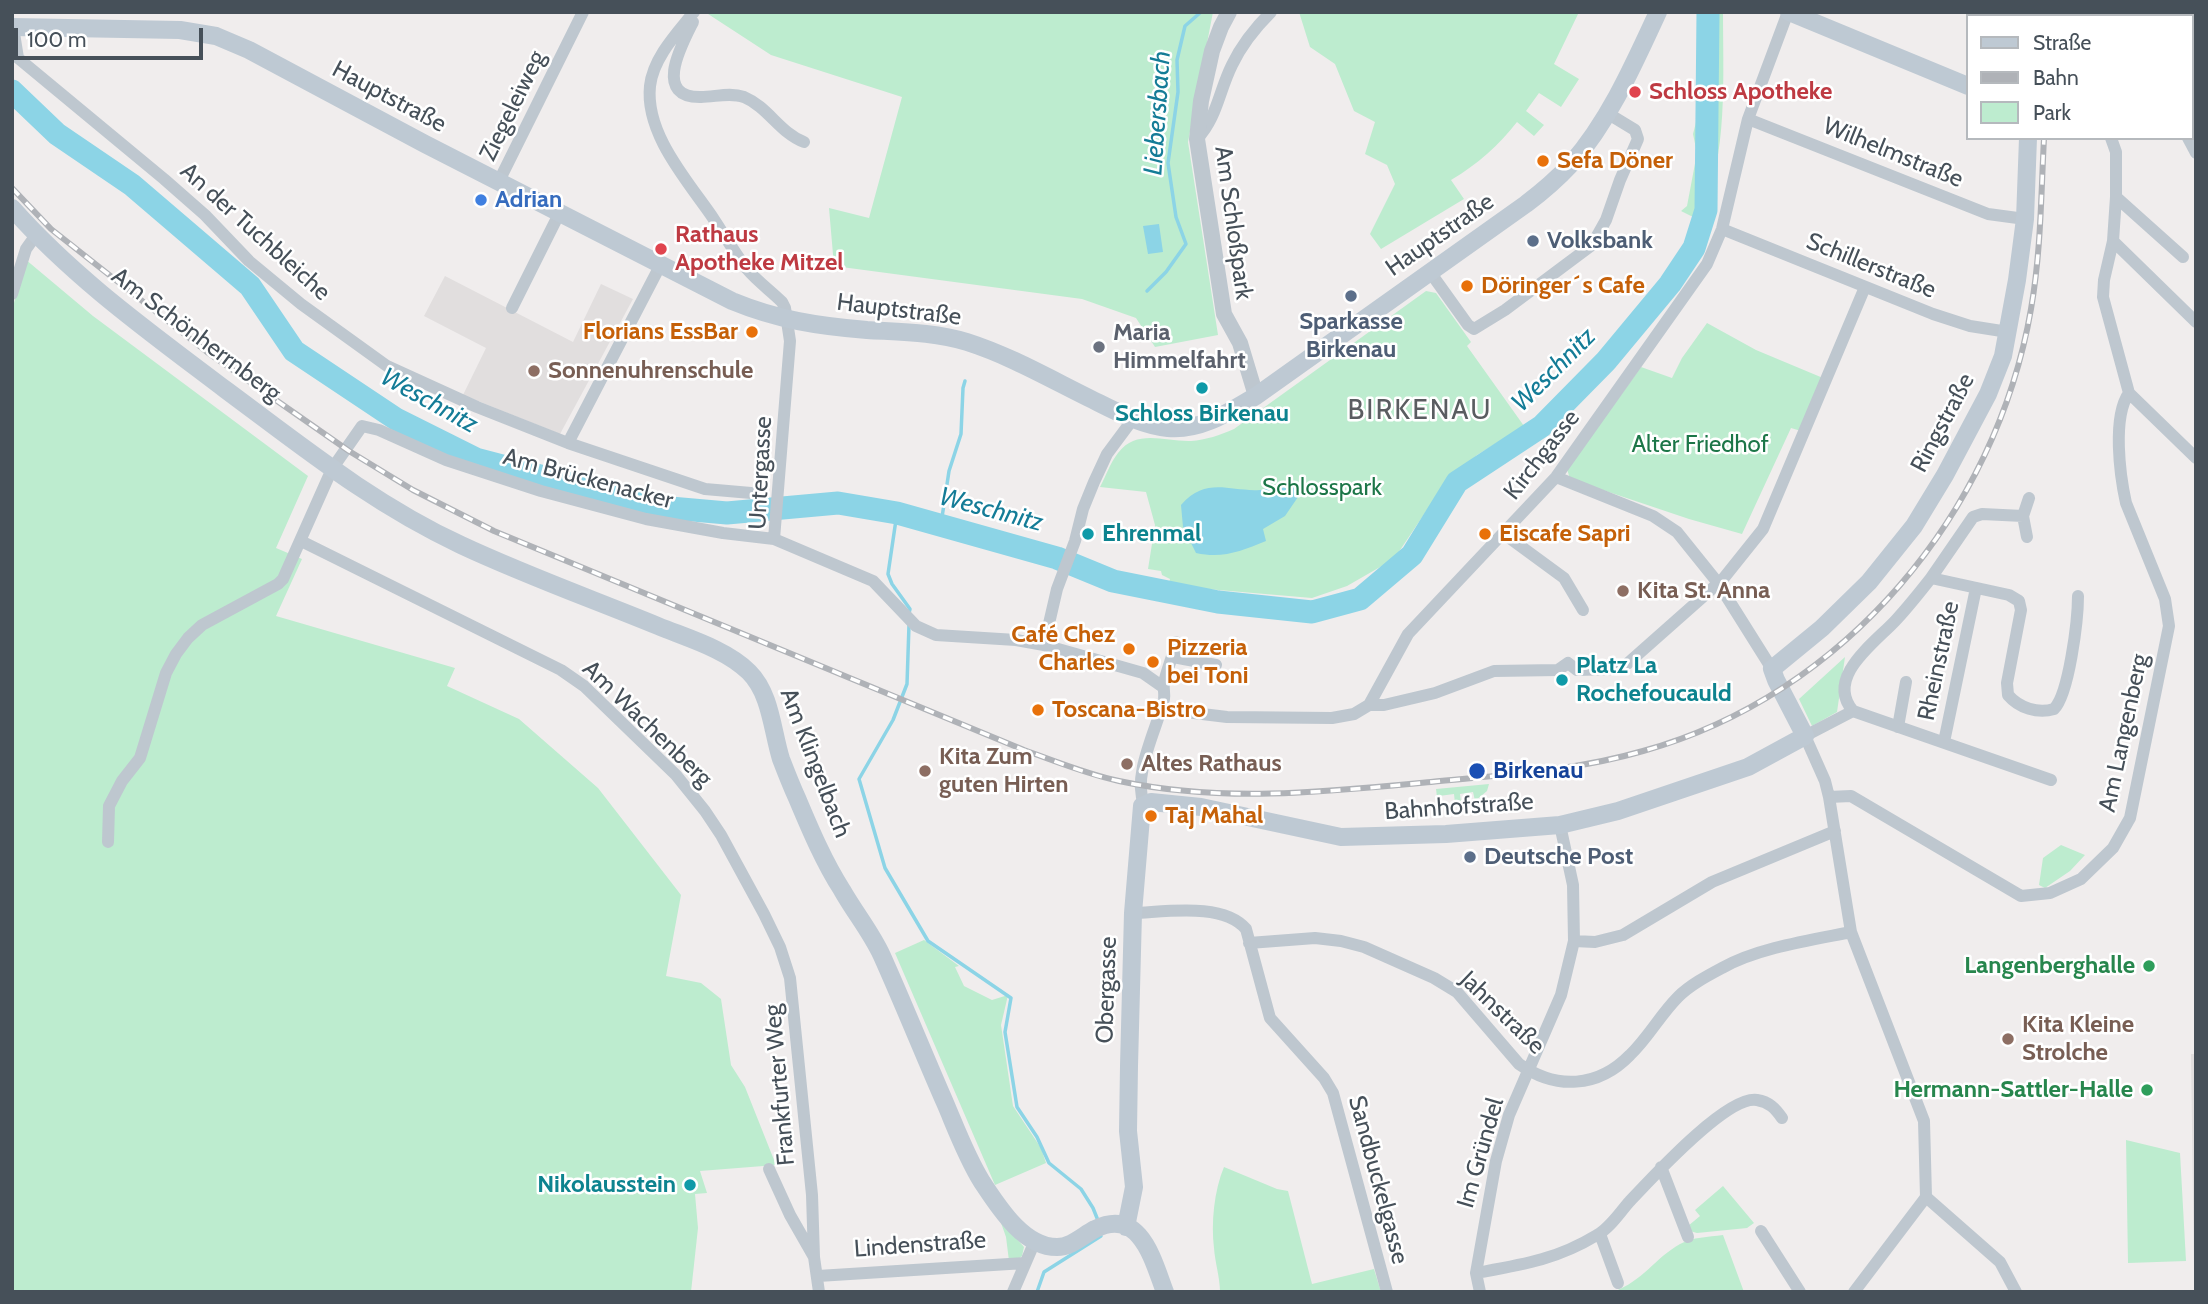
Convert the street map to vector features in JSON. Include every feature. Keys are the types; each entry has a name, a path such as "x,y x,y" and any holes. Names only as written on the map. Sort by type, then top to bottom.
{"main road":[{"name":"Hauptstraße","path":"13,27 180,30 216,36 249,50 733,301 787,321 909,332 965,341 1020,364 1133,419 1158,426 1188,428 1224,415 1256,396 1526,204 1550,184 1571,163 1606,113 1637,58 1658,12"},
{"path":"1789,12 1966,85"},
{"name":"Ringstraße","path":"1772,668 1822,628 1869,582 1914,526 1945,475 1988,394 2003,356 2008,332 2025,219 2028,140"},
{"name":"Am Schönherrnberg","path":"12,208 36,235 116,307 332,469"},
{"name":"Am Klingelbach","path":"332,469 396,511 459,544 683,636 733,659 751,675 764,696 782,760 815,838 839,887 872,935 966,1153 1000,1208 1035,1241"},
{"path":"1772,668 1805,736"},
{"name":"Bahnhofstraße","path":"1144,804 1152,802 1200,807 1341,837 1446,834 1560,825 1618,811 1748,767 1805,736"},
{"name":"Obergasse","path":"1126,1227 1134,1188 1128,1131 1133,914 1140,809 1144,804"},
{"path":"1035,1241 1058,1247 1070,1244 1100,1227 1126,1227 1144,1239 1165,1292"}],"street":[{"name":"Ziegeleiweg","path":"499,181 583,12"},
{"path":"696,12 674,69 674,80 678,88 695,97 728,95 746,98 761,108 790,136 804,142"},
{"path":"696,12 672,39 653,73 650,87 656,124 668,151 747,269 782,302 787,321"},
{"name":"Am Schloßpark","path":"1229,12 1220,27 1212,51 1201,101 1197,139 1224,314 1240,343 1256,396"},
{"path":"1197,139 1211,121 1232,65 1259,23 1270,12"},
{"name":"Kirchgasse","path":"1369,705 1408,634 1556,478 1707,264 1722,229 1748,119 1789,12"},
{"name":"An der Tuchbleiche","path":"13,27 18,58 205,215 249,261 301,304 387,366 477,407 568,443 705,489 751,493"},
{"path":"1430,272 1468,325 1474,329 1515,303 1592,245 1606,220 1638,139 1635,130 1606,113"},
{"name":"Wilhelmstraße","path":"1748,119 1988,214 2025,219"},
{"path":"2112,140 2116,152 2116,197 2113,241 2103,297 2129,393 2196,458"},
{"path":"2116,197 2183,257"},
{"path":"512,308 560,212"},
{"name":"Schillerstraße","path":"1722,229 1865,288 1970,326 2008,332"},
{"path":"12,294 26,248 36,235"},
{"path":"2113,241 2196,322"},
{"path":"568,443 661,264"},
{"path":"1161,709 1217,716 1332,718 1354,714 1369,705 1384,705 1435,693 1484,677 1494,671 1558,670 1567,663 1577,670 1615,669 1627,664 1718,583 1762,530 1865,288"},
{"name":"Untergasse","path":"787,321 790,341 774,539 873,581 916,626 936,635 1016,640 1044,645 1143,673 1163,687"},
{"name":"Am Langenberg","path":"1829,797 1851,796 2021,895 2050,893 2081,878 2113,848 2130,818 2169,626 2165,599 2122,488 2122,405 2129,393"},
{"path":"1044,645 1056,589 1075,541 1083,509 1102,463 1117,438 1133,419"},
{"name":"Am Brückenacker","path":"108,842 109,806 122,781 140,758 166,674 176,654 202,625 278,584 286,575 332,469 362,426 379,430 446,460 541,491 646,519 774,539"},
{"path":"1556,478 1653,516 1685,539 1718,583 1772,668"},
{"path":"2027,537 2023,516 2029,498"},
{"path":"1854,1292 1926,1197 1924,1121 1851,932 1829,797 1825,781 1805,736 1853,711 1846,692 1852,666 1931,578 1973,517 1982,514 2023,516"},
{"path":"1504,534 1564,578 1583,610"},
{"name":"Am Wachenberg","path":"301,541 561,670 584,686 676,775 705,811 764,914"},
{"path":"1931,578 2009,595 2019,601 2021,610 2007,690 2011,699 2038,710 2053,709 2063,696 2078,614 2078,596"},
{"name":"Rheinstraße","path":"1944,742 1976,588"},
{"name":"Obergasse","path":"1144,804 1141,797 1147,752 1165,694 1163,687 1176,642"},
{"path":"1173,657 1216,665"},
{"name":"Rheinstraße","path":"1898,727 1906,682"},
{"name":"Rheinstraße","path":"1853,711 2051,780"},
{"name":"Im Gründel","path":"1480,1292 1476,1273 1496,1161 1509,1115 1561,995 1574,941 1573,885 1560,825"},
{"path":"1574,941 1595,942 1623,935 1712,882 1835,831"},
{"name":"Sandbuckelgasse","path":"1133,914 1200,911 1219,913 1243,925 1270,1018 1324,1078 1333,1093 1387,1292"},
{"name":"Frankfurter Weg","path":"764,914 780,947 793,997 812,1195 814,1257"},
{"name":"Jahnstraße","path":"1249,943 1315,938 1364,947 1434,978 1464,999 1510,1055 1530,1071 1572,1084 1597,1079 1629,1056 1678,997 1725,966 1779,947 1851,932"},
{"path":"1476,1273 1541,1262 1600,1234 1661,1167 1718,1116 1739,1104 1755,1099 1773,1105 1782,1118"},
{"path":"1661,1167 1688,1237"},
{"path":"769,1169 789,1215 814,1257 819,1292"},
{"path":"1926,1197 2000,1262 2016,1292"},
{"path":"1761,1231 1800,1292"},
{"path":"1600,1234 1618,1283"},
{"path":"1013,1292 1035,1241"},
{"name":"Lindenstraße","path":"818,1276 1025,1263"}],"shaded area":[{"name":"Sonnenuhrenschule","path":"445,276 573,342 601,284 633,299 560,434 463,395 486,348 424,316"},
{"path":"2191,1054 2196,1054 2194,1272"}],"green space":[{"path":"705,12 1213,12 1188,142 1218,335 1155,347 1136,318 1082,299 834,266 829,208 869,218 902,97 771,55"},
{"path":"1299,12 1579,12 1554,64 1579,79 1561,107 1539,93 1526,111 1544,125 1534,136 1517,122 1487,154 1451,180 1464,199 1381,249 1370,234 1395,184 1387,165 1365,154 1375,122 1354,111 1335,64 1310,47"},
{"path":"1723,12 1723,64 1720,142 1710,193 1701,218 1681,211 1687,206 1697,153 1693,134 1706,84 1705,40 1711,19"},
{"path":"25,259 93,316 308,476 276,548 302,559 276,616 455,668 447,686 519,719 598,788 681,895 666,976 701,983 721,999 731,1065 745,1087 776,1165 700,1171 707,1193 695,1194 698,1228 691,1292 12,1292 12,311"},
{"name":"Schlosspark","path":"1426,291 1436,293 1471,342 1467,346 1524,426 1477,455 1453,476 1439,492 1394,559 1347,586 1312,598 1183,587 1169,583 1170,579 1162,575 1161,571 1148,569 1155,525 1146,492 1100,487 1113,461 1126,445 1143,438 1197,440 1234,429"},
{"name":"Alter Friedhof","path":"1707,323 1756,350 1823,378 1801,431 1791,428 1742,534 1570,479 1567,469 1641,367 1672,378 1682,358"},
{"path":"1845,657 1837,712 1812,726 1799,699"},
{"path":"1489,784 1487,791 1475,801 1473,792 1460,794 1461,802 1455,803 1454,794 1439,796 1438,805 1436,789"},
{"path":"2061,845 2085,855 2070,871 2045,888 2039,885 2043,858"},
{"path":"924,940 959,966 955,967 964,986 992,1000 1008,995 1001,1025 1013,1106 1041,1148 1046,1163 995,1185 895,953"},
{"path":"2126,1140 2180,1153 2186,1261 2128,1263"},
{"path":"1224,1167 1288,1191 1312,1284 1374,1269 1381,1292 1220,1292 1213,1218"},
{"path":"1723,1186 1754,1223 1747,1228 1697,1233 1690,1231 1688,1226 1700,1216 1695,1210"},
{"path":"1000,1220 1024,1247 1022,1256 1017,1260 1009,1261 1006,1237"},
{"path":"1723,1235 1744,1292 1613,1292 1633,1282 1680,1244"}],"water":[{"path":"1159,224 1163,252 1148,254 1143,226"},
{"path":"1292,481 1298,497 1285,516 1263,529 1266,541 1223,554 1196,553 1183,527 1181,505 1191,496 1209,488 1260,490"}],"waterway":[{"name":"Liebersbach","path":"1147,291 1166,272 1186,244 1176,217 1168,163 1178,92 1177,60 1185,26 1201,12"},
{"name":"Weschnitz","path":"12,91 57,134 132,185 250,286 294,351 396,419 476,459 659,507 727,513 838,503 897,513 1057,558 1113,581 1218,602 1312,612 1360,599 1412,555 1457,482 1542,426 1606,361 1670,284 1694,248 1706,210 1708,12"},
{"name":"Liebersbach","path":"941,524 949,471 961,434 965,381"},
{"path":"897,513 888,574 910,609 909,613"},
{"path":"909,625 907,684 893,720 859,779 885,868 928,941 1011,998 1005,1032 1017,1107 1037,1137 1049,1163 1081,1189 1099,1223"},
{"path":"1037,1292 1044,1272 1101,1236"}],"railway":[{"path":"12,188 51,229 207,352 349,451 413,490 494,531 1024,750 1083,771 1158,788 1236,794 1353,789 1538,771 1617,758 1716,724 1784,687 1845,640 1900,586 1946,524 1984,456 2013,384 2031,309 2037,266 2044,140"}],"place":[{"name":"Schloss Apotheke","path":"1635,92"},
{"name":"Sefa Döner","path":"1543,161"},
{"name":"Adrian","path":"481,200"},
{"name":"Volksbank","path":"1533,241"},
{"name":"Rathaus Apotheke Mitzel","path":"661,249"},
{"name":"Döringer´s Cafe","path":"1467,286"},
{"name":"Sparkasse Birkenau","path":"1351,296"},
{"name":"Florians EssBar","path":"752,332"},
{"name":"Maria Himmelfahrt","path":"1099,347"},
{"name":"Sonnenuhrenschule","path":"534,371"},
{"name":"Schloss Birkenau","path":"1202,388"},
{"name":"Ehrenmal","path":"1088,534"},
{"name":"Eiscafe Sapri","path":"1485,534"},
{"name":"Kita St. Anna","path":"1623,591"},
{"name":"Café Chez Charles","path":"1129,649"},
{"name":"Pizzeria bei Toni","path":"1153,662"},
{"name":"Platz La Rochefoucauld","path":"1562,680"},
{"name":"Toscana-Bistro","path":"1038,710"},
{"name":"Altes Rathaus","path":"1127,764"},
{"name":"Kita Zum guten Hirten","path":"925,771"},
{"name":"Birkenau","path":"1477,771"},
{"name":"Taj Mahal","path":"1151,816"},
{"name":"Deutsche Post","path":"1470,857"},
{"name":"Langenberghalle","path":"2149,966"},
{"name":"Kita Kleine Strolche","path":"2008,1039"},
{"name":"Hermann-Sattler-Halle","path":"2147,1090"},
{"name":"Nikolausstein","path":"690,1185"}],"district":[{"name":"BIRKENAU","path":"1420,411"}]}
